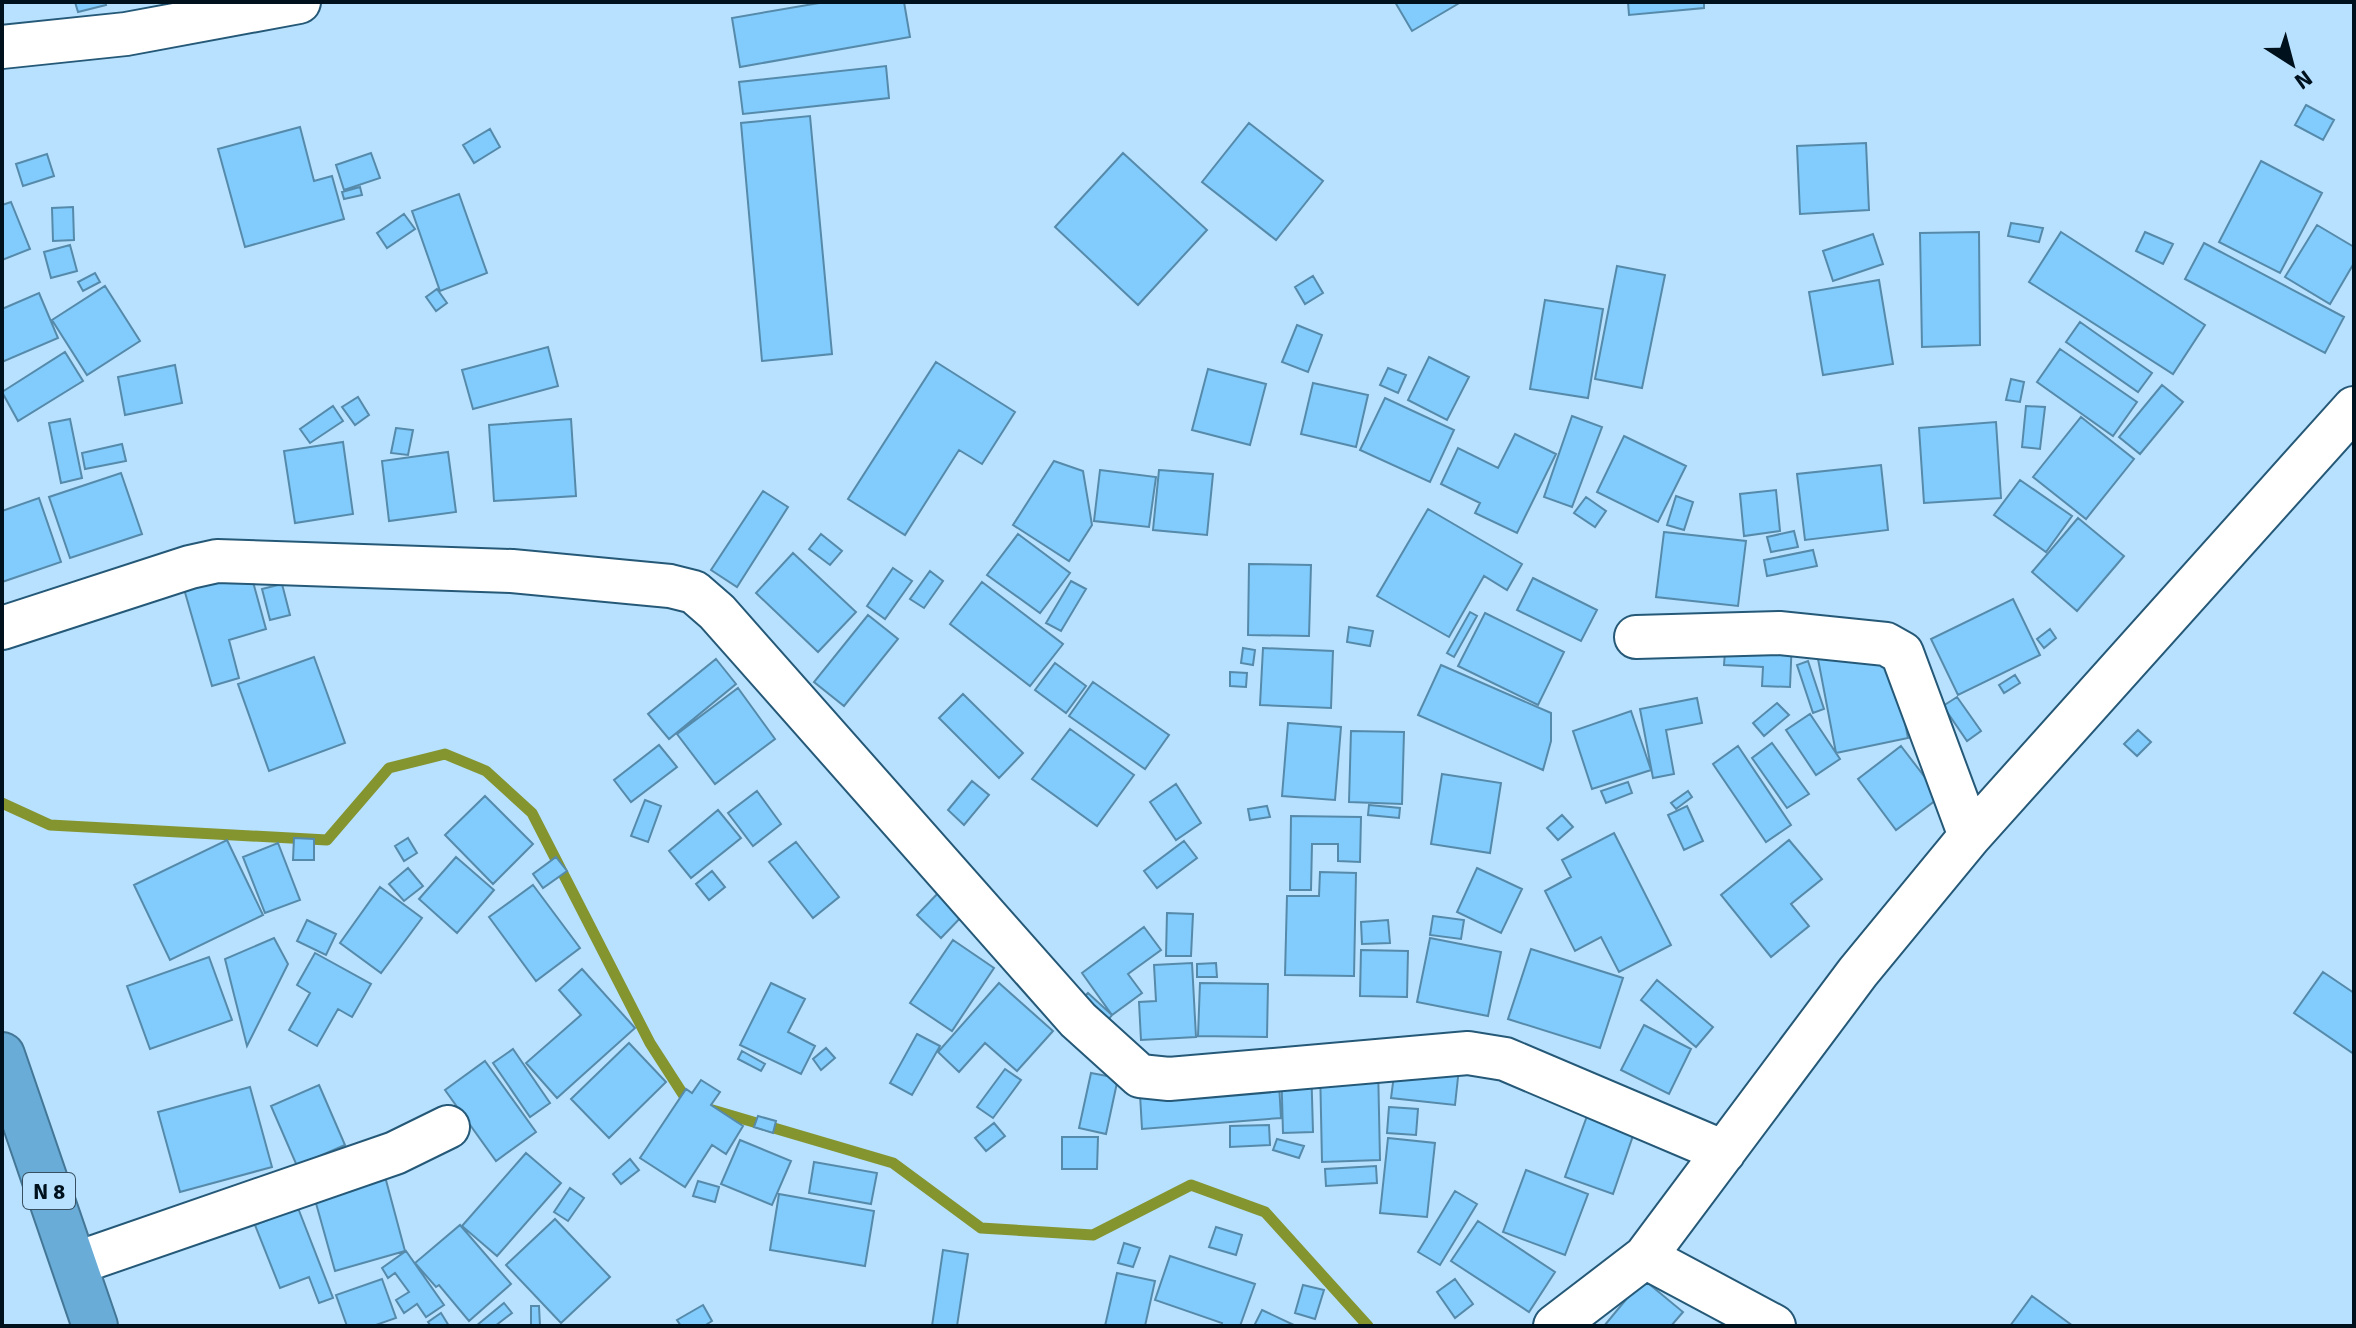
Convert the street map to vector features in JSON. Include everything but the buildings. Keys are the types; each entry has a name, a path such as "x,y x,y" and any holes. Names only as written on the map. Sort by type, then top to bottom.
{"highway":[{"name":"N 8","path":"2,1055 95,1326"}],"street":[{"path":"2,47 126,34 299,2"},
{"path":"1555,1326 1645,1257 1858,972 1970,836 2354,408"},
{"path":"2,628 217,561 512,571 670,586 694,592 717,612 1078,1020 1140,1076 1169,1079 1468,1053 1505,1059 1724,1152"},
{"path":"1636,637 1779,633 1886,644 1902,653 1970,836"},
{"path":"74,1264 395,1153 448,1127"},
{"path":"1645,1257 1774,1326"}],"waterway":[{"path":"2,803 50,825 327,840 389,768 445,754 486,771 532,813 650,1043 688,1102 693,1104"},
{"path":"709,1109 893,1163 981,1228 1093,1235 1191,1185 1265,1212 1368,1326"}]}
